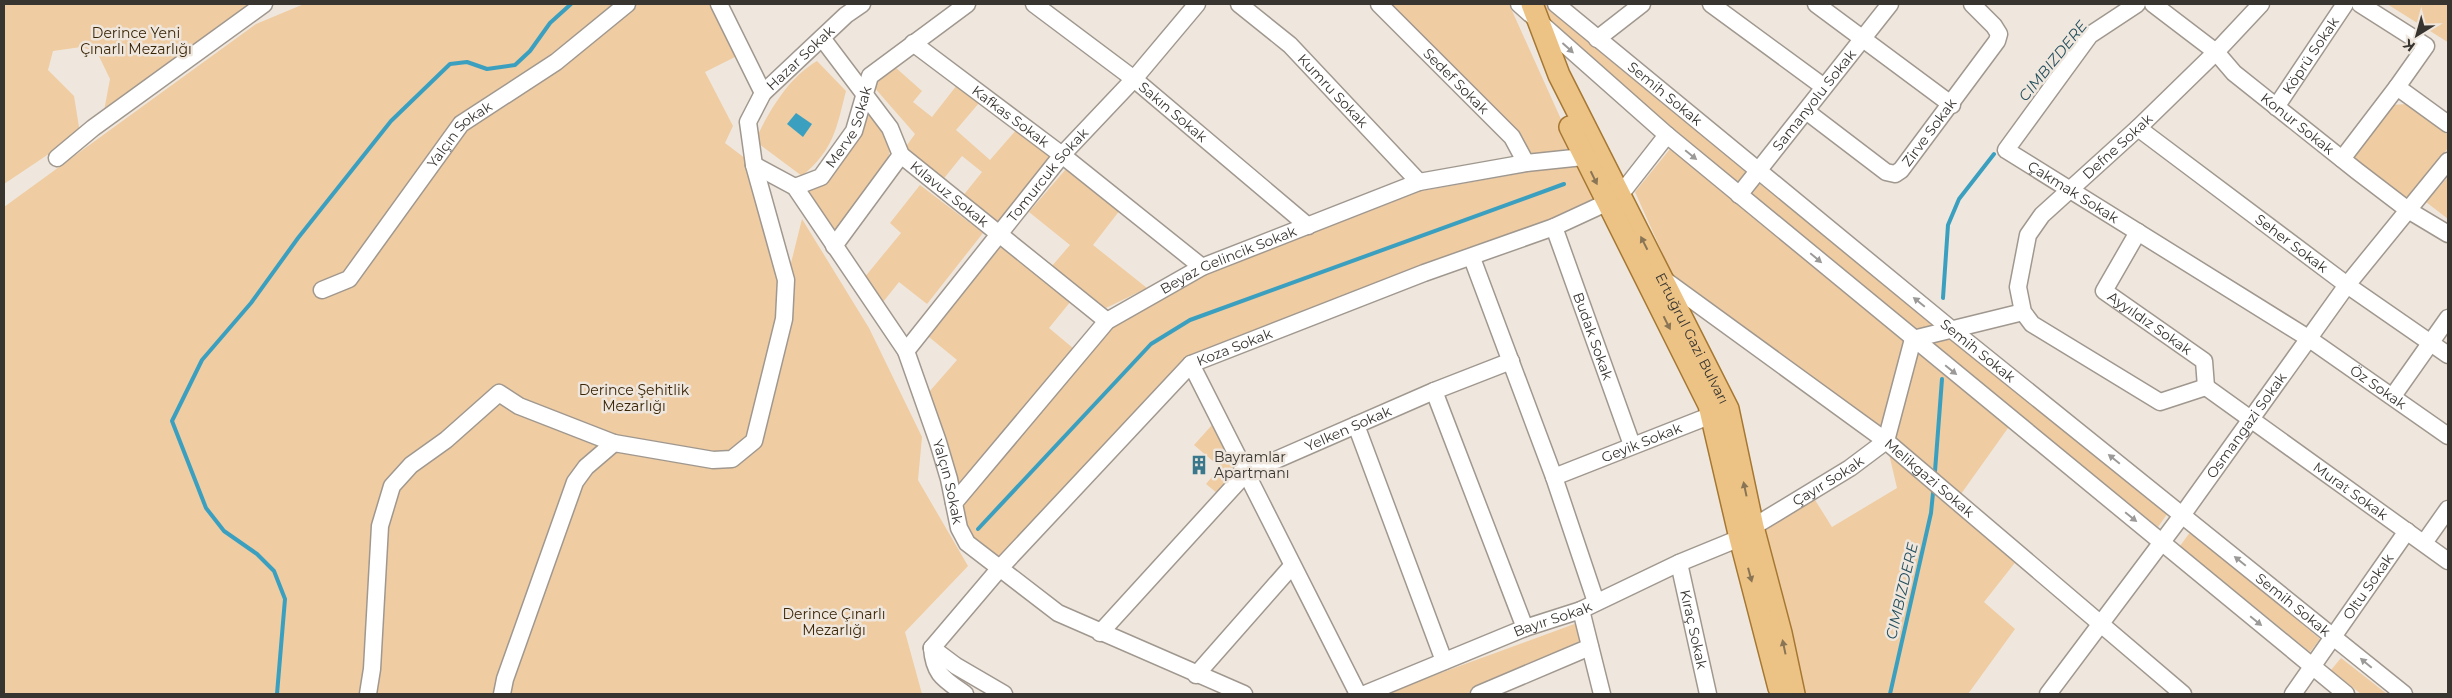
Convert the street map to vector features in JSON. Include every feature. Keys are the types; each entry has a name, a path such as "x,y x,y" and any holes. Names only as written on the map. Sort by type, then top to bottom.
{"main road":[{"name":"Ertuğrul Gazi Bulvarı","path":"1525,7 1550,85 1583,156 1613,199 1662,278 1719,412 1781,694"},
{"name":"Ertuğrul Gazi Bulvarı","path":"1525,7 1559,75 1613,199 1704,396 1719,412"},
{"name":"Ertuğrul Gazi Bulvarı","path":"1746,533 1781,633 1794,694"}],"street":[{"path":"57,158 93,128 264,4"},
{"name":"Yalçın Sokak","path":"322,290 349,279 461,124 556,62 627,4"},
{"path":"719,4 763,94"},
{"name":"Hazar Sokak","path":"754,165 748,122 763,94 822,38 862,4"},
{"name":"Merve Sokak","path":"795,187 821,177 854,131 863,94 870,76 967,4"},
{"name":"Sakın Sokak","path":"1034,4 1134,79 1308,226"},
{"name":"Tomurcuk Sokak","path":"906,351 1062,155 1134,79 1197,4"},
{"name":"Kumru Sokak","path":"1240,4 1290,46 1419,182"},
{"name":"Sedef Sokak","path":"1379,4 1512,137 1526,163"},
{"name":"Semih Sokak","path":"1556,4 1951,329 2183,514 2404,694"},
{"path":"1597,39 1642,4"},
{"path":"1711,4 1824,87"},
{"path":"1816,4 1952,105"},
{"name":"Samanyolu Sokak","path":"1739,195 1890,4"},
{"name":"Zirve Sokak","path":"1806,111 1886,172 1894,174 1901,170 1952,105 1998,41 1999,34 1994,26 1972,4"},
{"name":"Çakmak Sokak","path":"2136,4 2090,35 2006,150 2308,338"},
{"name":"Konur Sokak","path":"2153,4 2216,52 2234,73 2342,159 2408,210 2448,234"},
{"name":"Defne Sokak","path":"2023,312 2018,287 2028,235 2042,215 2138,128 2216,52 2261,4"},
{"name":"Köprü Sokak","path":"2276,106 2346,4"},
{"path":"2342,159 2426,46 2360,4"},
{"name":"Semih Sokak","path":"1525,7 1667,135 2346,694"},
{"name":"Kılavuz Sokak","path":"822,38 890,128 901,155 1107,321"},
{"name":"Kafkas Sokak","path":"913,43 1062,155 1202,267"},
{"path":"2397,87 2448,124"},
{"name":"Seher Sokak","path":"2138,128 2347,285 2448,355"},
{"path":"1613,199 1667,135"},
{"path":"834,246 901,155"},
{"name":"Beyaz Gelincik Sokak","path":"954,503 1107,321 1202,267 1419,182 1526,163 1583,156"},
{"name":"Osmangazi Sokak","path":"2048,694 2162,543 2347,285 2448,162"},
{"path":"368,694 372,669 380,526 392,486 411,465 446,440 499,393 519,406 614,443 713,460 732,459 754,441 784,319 786,280 754,165"},
{"name":"Yalçın Sokak","path":"754,165 795,187 906,351 938,442 959,528 967,543 1058,613 1196,675 1244,694"},
{"name":"Koza Sokak","path":"932,648 1000,568 1191,364 1424,273 1472,258 1554,227 1613,199"},
{"name":"Budak Sokak","path":"1554,227 1632,444"},
{"name":"Ayyıldız Sokak","path":"2138,232 2104,291 2204,361 2206,388"},
{"path":"1472,258 1554,477 1596,602"},
{"name":"Melikgazi Sokak","path":"1662,278 1886,441 2101,622 2175,691"},
{"path":"1886,441 1913,339 2023,312 2032,324 2160,402 2206,388"},
{"path":"2393,396 2448,318"},
{"name":"Öz Sokak","path":"2308,338 2448,436"},
{"name":"Yelken Sokak","path":"1100,633 1246,473 1434,391 1511,361"},
{"path":"1191,364 1358,694"},
{"name":"Murat Sokak","path":"2206,388 2448,561"},
{"path":"1434,391 1525,628"},
{"name":"Geyik Sokak","path":"1554,477 1632,444 1719,412"},
{"path":"1356,425 1444,661"},
{"name":"Çayır Sokak","path":"1746,533 1850,468 1886,441"},
{"path":"502,694 505,679 575,482 586,467 614,443"},
{"path":"2424,543 2448,508"},
{"name":"Oltu Sokak","path":"2293,694 2407,531"},
{"name":"Bayır Sokak","path":"1365,694 1525,628 1581,610 1746,533"},
{"name":"Kıraç Sokak","path":"1679,564 1708,694"},
{"path":"1196,675 1292,566"},
{"path":"1581,610 1602,694"},
{"path":"1479,694 1498,690 1590,647"},
{"path":"932,648 933,664 944,679 965,694"},
{"path":"932,648 956,666 1004,694"}],"green space":[{"name":"Derince Yeni Çınarlı Mezarlığı","path":"4,4 252,4 104,111 110,79 97,52 81,47 53,51 48,70 74,96 80,133 4,184"},
{"path":"304,4 712,4 735,57 705,72 733,126 725,143 754,165 787,279 802,219 869,328 922,437 918,480 968,566 905,632 922,694 4,694 4,207 256,24"},
{"path":"1386,4 1509,4 1574,148 1526,156 1517,135 1447,61"},
{"path":"1545,4 1550,4 1748,169 1737,185 1550,25"},
{"path":"2387,4 2448,5 2448,42 2446,41"},
{"path":"817,61 846,91 836,128 827,148 813,166 802,176 755,141 780,96 797,76"},
{"path":"895,67 922,91 913,102 932,117 957,85 979,103 956,130 990,160 1017,129 1053,157 997,225 962,197 982,172 962,156 941,182 902,152 915,134 873,86"},
{"path":"866,102 891,146 886,167 833,236 804,191"},
{"path":"2408,104 2448,135 2448,148 2407,199 2349,159 2390,105"},
{"path":"1670,149 1905,341 1881,432 1675,281 1635,192"},
{"path":"1580,163 1595,198 1519,234 1203,352 1005,559 977,543 972,538 960,501 1112,325 1206,274 1421,191"},
{"path":"1066,169 1120,210 1093,245 1147,288 1106,308 1052,266 1070,245 1029,212"},
{"path":"2448,177 2448,219 2426,202"},
{"path":"1762,180 1940,325 1915,332 1751,196"},
{"path":"920,185 983,233 927,304 899,282 883,302 864,278 901,233 890,223"},
{"path":"1002,245 1071,301 1049,328 1073,348 957,486 929,392 957,360 929,337"},
{"path":"1950,333 2170,510 2158,527 1926,341"},
{"path":"1913,339 2013,421 1956,501 2021,555 1984,602 2015,629 1968,694 1793,694 1753,527 1810,492 1832,527 1897,488 1886,441"},
{"path":"1212,425 1234,470 1217,493 1206,484 1220,467 1194,445"},
{"path":"2191,531 2320,639 2310,652 2180,546"},
{"path":"1577,623 1582,640 1466,694 1383,694"},
{"path":"2341,658 2387,694 2361,694 2331,670"}],"water":[{"path":"796,113 812,124 803,137 787,124"}],"waterway":[{"path":"277,694 285,599 274,571 257,554 224,531 206,508 172,421 202,360 251,303 298,238 391,121 450,64 467,62 487,69 515,65 530,51 550,23 571,4"},
{"name":"CIMBIZDERE","path":"1943,298 1948,225 1959,199 1994,154"},
{"path":"978,529 1151,344 1190,320 1564,184"},
{"name":"CIMBIZDERE","path":"1935,471 1942,379"},
{"name":"CIMBIZDERE","path":"1890,694 1931,513 1933,493"}],"place":[{"name":"Bayramlar Apartmanı","path":"1199,465"}],"park label":[{"name":"Derince Şehitlik Mezarlığı","path":"634,398"},
{"name":"Derince Çınarlı Mezarlığı","path":"834,622"}]}
